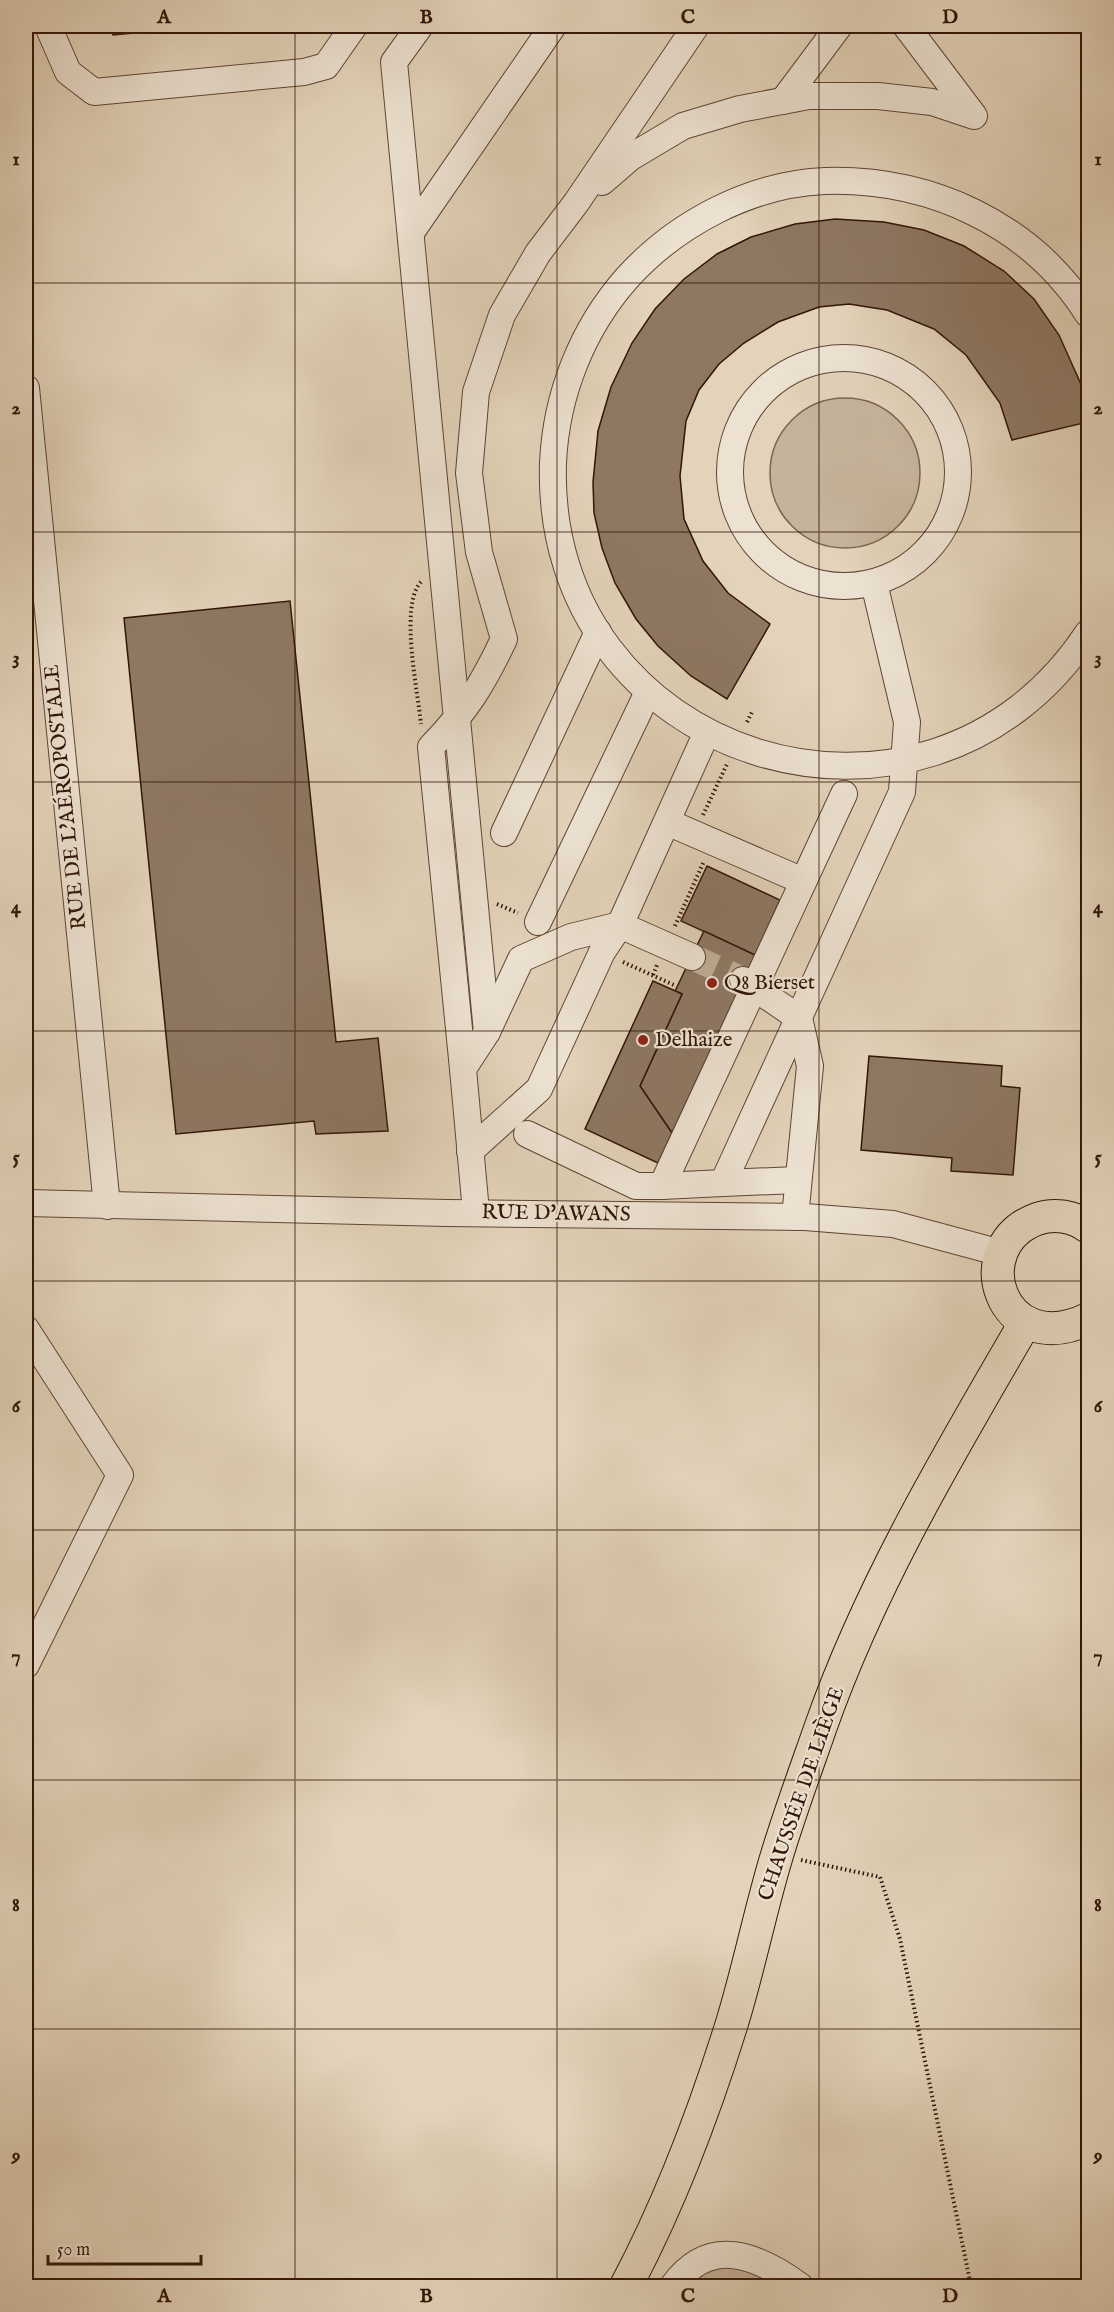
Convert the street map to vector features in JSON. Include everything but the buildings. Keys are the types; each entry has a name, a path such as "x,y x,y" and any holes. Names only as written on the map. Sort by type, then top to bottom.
{"main road":[{"path":"1087,1221 1064,1216 1045,1216 1026,1223 1011,1236 1001,1253 997,1272 1000,1292 1010,1310 1025,1323 1047,1330 1069,1329 1089,1319"},
{"name":"CHAUSSÉE DE LIÈGE","path":"626,2286 667,2199 708,2094 732,2023 777,1855 823,1721 867,1615 970,1414 1025,1323"}],"street":[{"path":"48,26 68,72 94,92 304,72 326,66 354,26"},
{"path":"420,26 394,62 462,714 487,1032"},
{"path":"412,231 553,26"},
{"path":"476,1212 431,747 462,714 483,685 504,639 479,552 469,473 476,392 502,315 538,252 576,203 696,26"},
{"path":"783,101 839,26"},
{"path":"576,203 631,157 683,126 740,109 809,96 878,96 932,102 974,116 906,26"},
{"path":"1089,314 1078,297 1045,261 1007,230 965,206 918,190 868,181 821,181 772,189 726,205 682,230 644,259 612,296 585,337 567,383 554,430 553,479 556,528 570,574 598,632 619,661 648,692 706,732 735,747 819,767 904,762 951,746 995,726 1032,698 1070,662 1089,633"},
{"path":"848,357 883,364 915,382 940,408 955,442 959,478 950,516 929,549 898,574 874,583 861,586 821,585 785,570 755,544 736,510 730,471 736,435 753,403 779,378 812,362 848,357"},
{"name":"RUE DE L'AÉROPOSTALE","path":"26,388 30,483 107,1206"},
{"path":"723,1183 902,792 907,722 874,583"},
{"path":"504,833 598,632"},
{"path":"538,922 648,692"},
{"path":"462,714 500,1003"},
{"path":"470,1151 539,1089 602,952 620,925 706,732"},
{"path":"662,1186 749,983 803,882 844,794"},
{"path":"667,822 803,882"},
{"path":"463,1070 487,1032 521,959 571,937 620,925 692,957"},
{"path":"749,983 799,1018 810,1065 795,1217"},
{"path":"527,1134 636,1186 798,1180"},
{"name":"RUE D'AWANS","path":"26,1203 795,1217 894,1224 1001,1253"},
{"path":"26,1329 120,1475 26,1665"},
{"path":"673,2286 686,2269 714,2255 742,2256 770,2266 800,2286"}],"path":[{"path":"777,1855 880,1877 900,1939 971,2286"}],"shaded area":[{"path":"845,398 874,404 898,420 914,444 920,473 914,502 898,526 874,542 845,548 816,542 792,526 776,502 770,473 776,444 792,420 816,404"},
{"path":"720,2266 739,2267 782,2286 686,2286 700,2272"}],"tunnel":[{"path":"692,957 743,980"}],"place":[{"name":"Q8 Bierset","path":"712,983"},
{"name":"Delhaize","path":"643,1040"}]}
